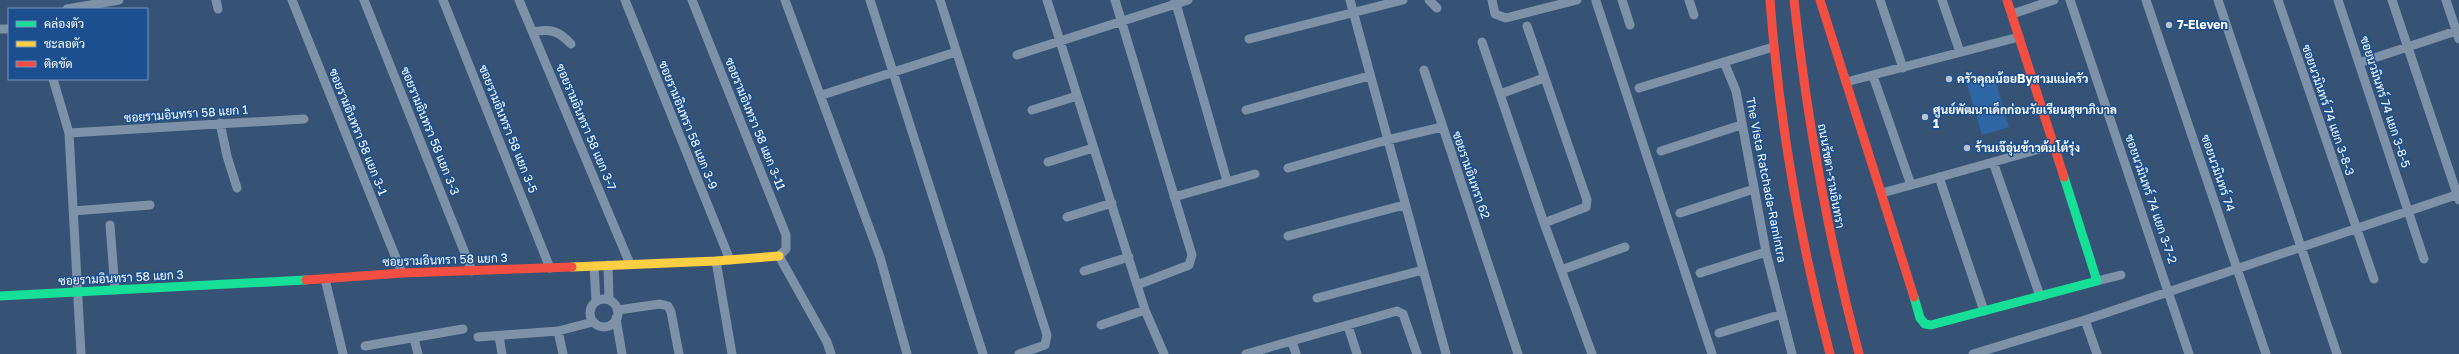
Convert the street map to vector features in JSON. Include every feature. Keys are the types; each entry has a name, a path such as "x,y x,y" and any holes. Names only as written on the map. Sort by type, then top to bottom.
{"street":[{"path":"72,8 119,0"},
{"name":"ซอยรามอินทรา 58 แยก 3-1","path":"292,0 402,273"},
{"name":"ซอยรามอินทรา 58 แยก 3-3","path":"364,0 472,271"},
{"name":"ซอยรามอินทรา 58 แยก 3-5","path":"443,0 550,268"},
{"name":"ซอยรามอินทรา 58 แยก 3-7","path":"519,0 630,264"},
{"name":"ซอยรามอินทรา 58 แยก 3-9","path":"624,0 730,260"},
{"name":"ซอยรามอินทรา 58 แยก 3-11","path":"692,0 786,235 786,249 779,256"},
{"path":"786,0 880,257 907,354"},
{"path":"870,0 983,354"},
{"path":"940,0 1047,335 1045,345 1019,354"},
{"path":"1047,0 1145,310 1164,354"},
{"path":"1115,0 1191,251 1192,259 1189,265 1137,285"},
{"path":"1017,55 1176,2 1188,0"},
{"path":"1350,0 1369,76 1446,354"},
{"path":"1249,39 1403,0"},
{"path":"1429,0 1437,8"},
{"path":"1492,0 1495,14 1501,18 1556,2 1577,0"},
{"path":"1622,0 1630,25"},
{"path":"1689,0 1694,15"},
{"path":"1770,0 1773,47 1789,173 1801,239 1830,354"},
{"name":"ถนนรัชดา-รามอินทรา","path":"1794,0 1815,163 1836,264 1859,354"},
{"path":"1820,0 1882,193 1920,318 1925,324 1931,325 2121,275"},
{"path":"1880,0 1903,68"},
{"path":"1942,0 1960,52"},
{"path":"2007,0 2097,281"},
{"path":"2012,14 2054,0"},
{"name":"ซอยนวมินทร์ 74 แยก 3-7-2","path":"2070,0 2189,354"},
{"name":"ซอยนวมินทร์ 74","path":"2146,0 2266,354"},
{"path":"2218,0 2336,354"},
{"name":"ซอยนวมินทร์ 74 แยก 3-8-3","path":"2278,0 2374,279"},
{"name":"ซอยนวมินทร์ 74 แยก 3-8-5","path":"2338,0 2424,259"},
{"path":"1977,353 2085,320 2356,228 2458,196 2392,0"},
{"path":"2359,63 2408,47 2458,35 2446,0"},
{"path":"1596,1 1712,354"},
{"path":"1176,2 1227,181"},
{"path":"1527,26 1587,200 1586,207 1544,223"},
{"path":"533,32 545,29 554,30 562,34 571,44"},
{"path":"1846,82 2019,37"},
{"path":"1482,42 1544,223 1592,354"},
{"path":"1639,88 1773,47"},
{"path":"822,95 892,71 956,52"},
{"name":"The Vista Ratchada-Ramintra","path":"1724,62 1736,91 1741,125 1766,252 1792,354"},
{"path":"1424,70 1442,127"},
{"path":"1246,110 1369,76"},
{"path":"1873,76 1911,185"},
{"path":"1500,94 1544,78"},
{"path":"53,80 69,133 79,292 81,354"},
{"path":"1032,110 1077,96"},
{"name":"ซอยรามอินทรา 58 แยก 1","path":"69,133 304,119"},
{"path":"220,123 227,156 237,188"},
{"path":"1661,151 1741,125"},
{"name":"ซอยรามอินทรา 62","path":"1288,168 1387,140 1442,127 1518,354"},
{"path":"1882,193 2054,145"},
{"path":"1048,162 1093,148"},
{"path":"1993,162 2040,296"},
{"path":"1174,197 1255,174"},
{"path":"1939,177 1984,311"},
{"path":"1680,213 1754,189"},
{"path":"1067,217 1112,203"},
{"path":"1288,236 1404,205"},
{"path":"73,211 150,206"},
{"path":"110,225 115,290"},
{"path":"1561,270 1625,247"},
{"path":"1700,272 1766,252"},
{"path":"779,256 821,330 831,354"},
{"name":"ซอยรามอินทรา 58 แยก 3","path":"0,296 325,279 402,273 716,261 779,256"},
{"path":"1084,271 1129,257"},
{"path":"716,261 732,354"},
{"path":"608,265 609,300 617,314 622,354"},
{"path":"594,266 596,302 590,314 594,322"},
{"path":"1317,298 1423,270"},
{"path":"325,279 343,354"},
{"path":"596,302 609,300"},
{"path":"478,338 558,330 594,322 606,326 617,314 660,304 668,306 671,312 679,354"},
{"path":"1101,325 1145,310"},
{"path":"1246,354 1348,326 1392,312 1400,312 1403,314 1417,354"},
{"path":"1719,333 1782,314"},
{"path":"2085,320 2097,354"},
{"path":"1348,326 1357,354"},
{"path":"365,346 463,329"},
{"path":"558,330 563,354"},
{"path":"499,336 502,354"},
{"path":"414,338 418,354"},
{"path":"1292,342 1296,354"}],"shaded area":[{"path":"1994,76 2009,127 1982,135 1967,84"}],"traffic: fast":[{"path":"1914,297 1920,318 1925,324 1931,325 2097,281 2064,177"},
{"path":"0,296 306,280"}],"traffic: slow":[{"path":"572,267 716,261 779,256"}],"traffic: jam":[{"path":"1770,0 1779,89 1792,178 1809,266 1830,354"},
{"path":"1794,0 1805,89 1828,222 1859,354"},
{"path":"1820,0 1914,297"},
{"path":"2007,0 2064,177"},
{"path":"306,280 402,273 572,267"}],"place":[{"name":"7-Eleven","path":"2169,25"},
{"name":"ครัวคุณน้อยByสามแม่ครัว","path":"1949,79"},
{"name":"ศูนย์พัฒนาเด็กก่อนวัยเรียนสุขาภิบาล 1","path":"1925,117"},
{"name":"ร้านเจ๊อุ่นข้าวต้มโต้รุ่ง","path":"1967,148"}]}
